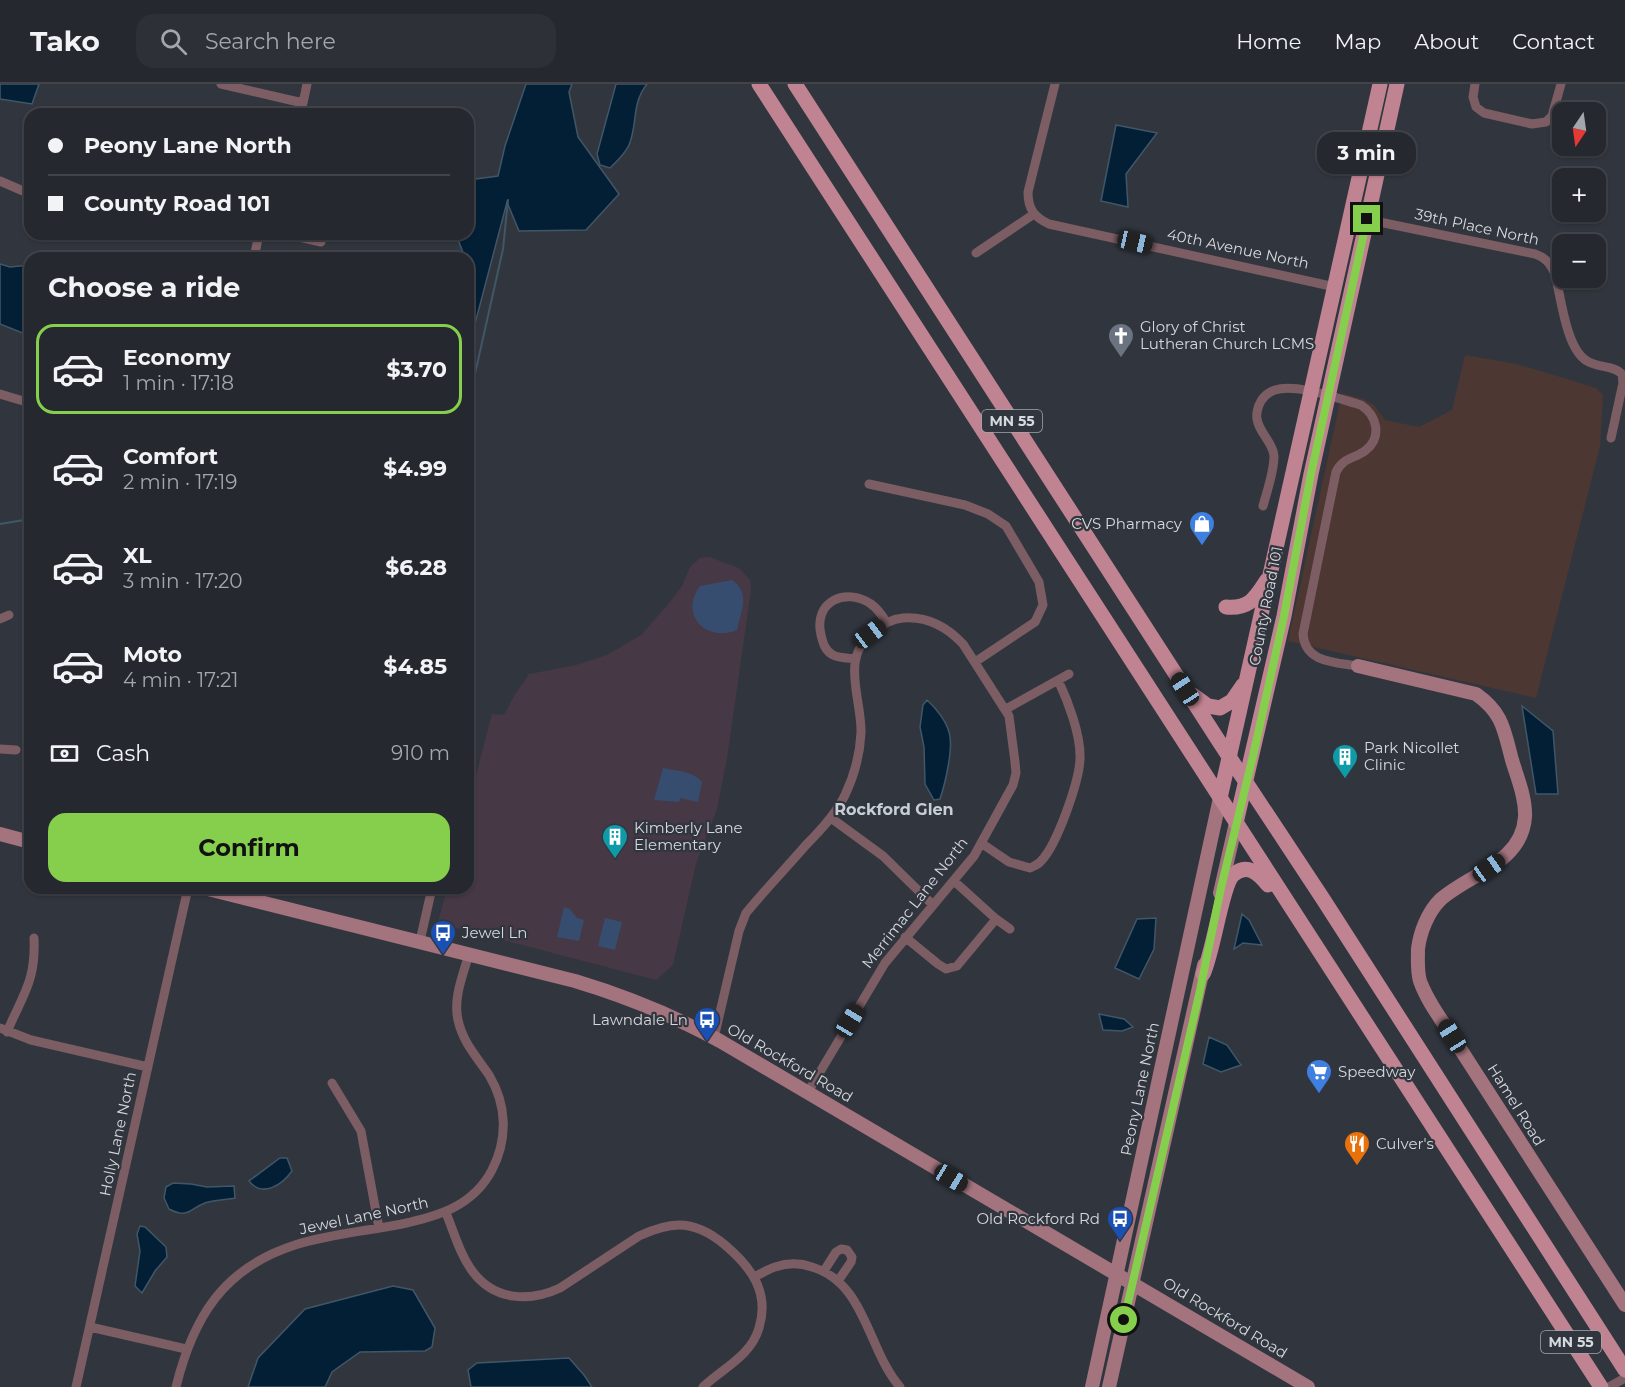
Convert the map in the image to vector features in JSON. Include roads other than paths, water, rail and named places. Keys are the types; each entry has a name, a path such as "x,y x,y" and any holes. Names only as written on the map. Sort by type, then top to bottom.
{"main road":[{"name":"MN 55","path":"759,84 1601,1387"},
{"name":"MN 55","path":"795,84 1625,1370"},
{"name":"County Road 101","path":"1220,798 1380,84"},
{"name":"County Road 101","path":"1236,823 1284,616 1328,396 1397,84"},
{"path":"1226,607 1237,608 1248,604 1271,576"},
{"path":"1185,689 1208,706 1220,708 1232,701 1248,677"},
{"path":"1203,974 1210,960 1225,890 1231,876 1247,869 1260,875 1326,962"}],"street":[{"path":"221,84 303,103"},
{"path":"300,108 307,84"},
{"path":"976,253 1033,213 1029,206 1028,192 1055,84"},
{"path":"1475,84 1473,97 1476,107 1484,113 1532,124 1546,122 1552,116 1561,84"},
{"path":"0,181 24,191"},
{"name":"40th Avenue North","path":"1033,213 1048,224 1335,287"},
{"name":"39th Place North","path":"1350,216 1535,254 1544,258 1551,265 1555,274 1574,349 1587,362 1619,371 1622,374 1623,382 1611,438"},
{"path":"312,240 321,242"},
{"path":"1263,506 1274,456 1272,447 1256,417 1259,404 1266,394 1285,388 1328,396 1360,405 1369,410 1374,417 1376,431 1372,444 1345,460 1336,472 1303,627 1303,641 1306,648 1318,658 1358,666"},
{"path":"0,394 24,401"},
{"path":"868,484 965,505 988,514 1006,526 1039,582 1043,605 1035,622 975,662"},
{"path":"714,1038 739,931 746,914 831,818 845,795 858,755 861,734 853,674 856,659 861,646 870,634 886,622 879,611 869,603 852,598 835,600 824,607 819,618 824,647 832,655 856,659"},
{"name":"Merrimac Lane North","path":"808,1092 878,974 974,856 1008,795 1016,773 1012,729 1006,709 963,644 953,634 928,620 909,618 886,622"},
{"name":"Hamel Road","path":"1358,666 1476,694 1486,701 1501,720 1523,797 1525,818 1520,838 1511,852 1440,901 1426,921 1419,938 1420,980 1428,998 1625,1305"},
{"path":"1006,709 1069,674"},
{"path":"981,843 1009,862 1030,868 1040,863 1048,853 1058,832 1077,777 1081,758 1069,703 1058,680"},
{"path":"0,749 16,750"},
{"name":"Peony Lane North","path":"1092,1387 1220,798"},
{"path":"831,818 883,856 933,905"},
{"path":"1109,1387 1236,823"},
{"path":"0,834 24,840"},
{"path":"954,880 1010,929"},
{"name":"Holly Lane North","path":"76,1387 187,894"},
{"name":"Old Rockford Road","path":"249,894 608,991 714,1038 1308,1387"},
{"path":"420,941 431,894"},
{"path":"905,938 946,969 957,966 996,919"},
{"path":"34,938 34,971 28,988 3,1030 31,1040 148,1067"},
{"name":"Jewel Lane North","path":"176,1387 186,1349 208,1308 222,1291 255,1263 295,1245 446,1213 469,1198 492,1171 499,1154 504,1120 502,1104 496,1089 468,1048 458,1018 457,1003 469,954"},
{"path":"332,1083 361,1131 380,1228"},
{"path":"446,1213 472,1271 482,1281 506,1295 520,1298 548,1294 639,1236 666,1226 681,1225 708,1233 738,1257 754,1277 760,1295 762,1314 760,1326 748,1349 739,1359 703,1387"},
{"path":"824,1271 836,1252 841,1249 847,1250 852,1257 851,1262 838,1281"},
{"path":"754,1277 776,1267 792,1264 807,1265 824,1271 838,1281 855,1302 887,1368 900,1387"},
{"path":"90,1327 186,1349"},
{"path":"1609,1387 1625,1378"}],"waterway":[{"path":"474,378 503,249 508,200"},
{"path":"0,524 24,520"}],"place":[{"name":"Glory of Christ Lutheran Church LCMS","path":"1121,359"},
{"name":"CVS Pharmacy","path":"1202,547"},
{"name":"Park Nicollet Clinic","path":"1345,780"},
{"name":"Kimberly Lane Elementary","path":"615,860"},
{"name":"Jewel Ln","path":"443,956"},
{"name":"Lawndale Ln","path":"707,1043"},
{"name":"Speedway","path":"1319,1095"},
{"name":"Culver's","path":"1357,1167"},
{"name":"Old Rockford Rd","path":"1120,1242"}],"district":[{"name":"Rockford Glen","path":"894,809"}]}
